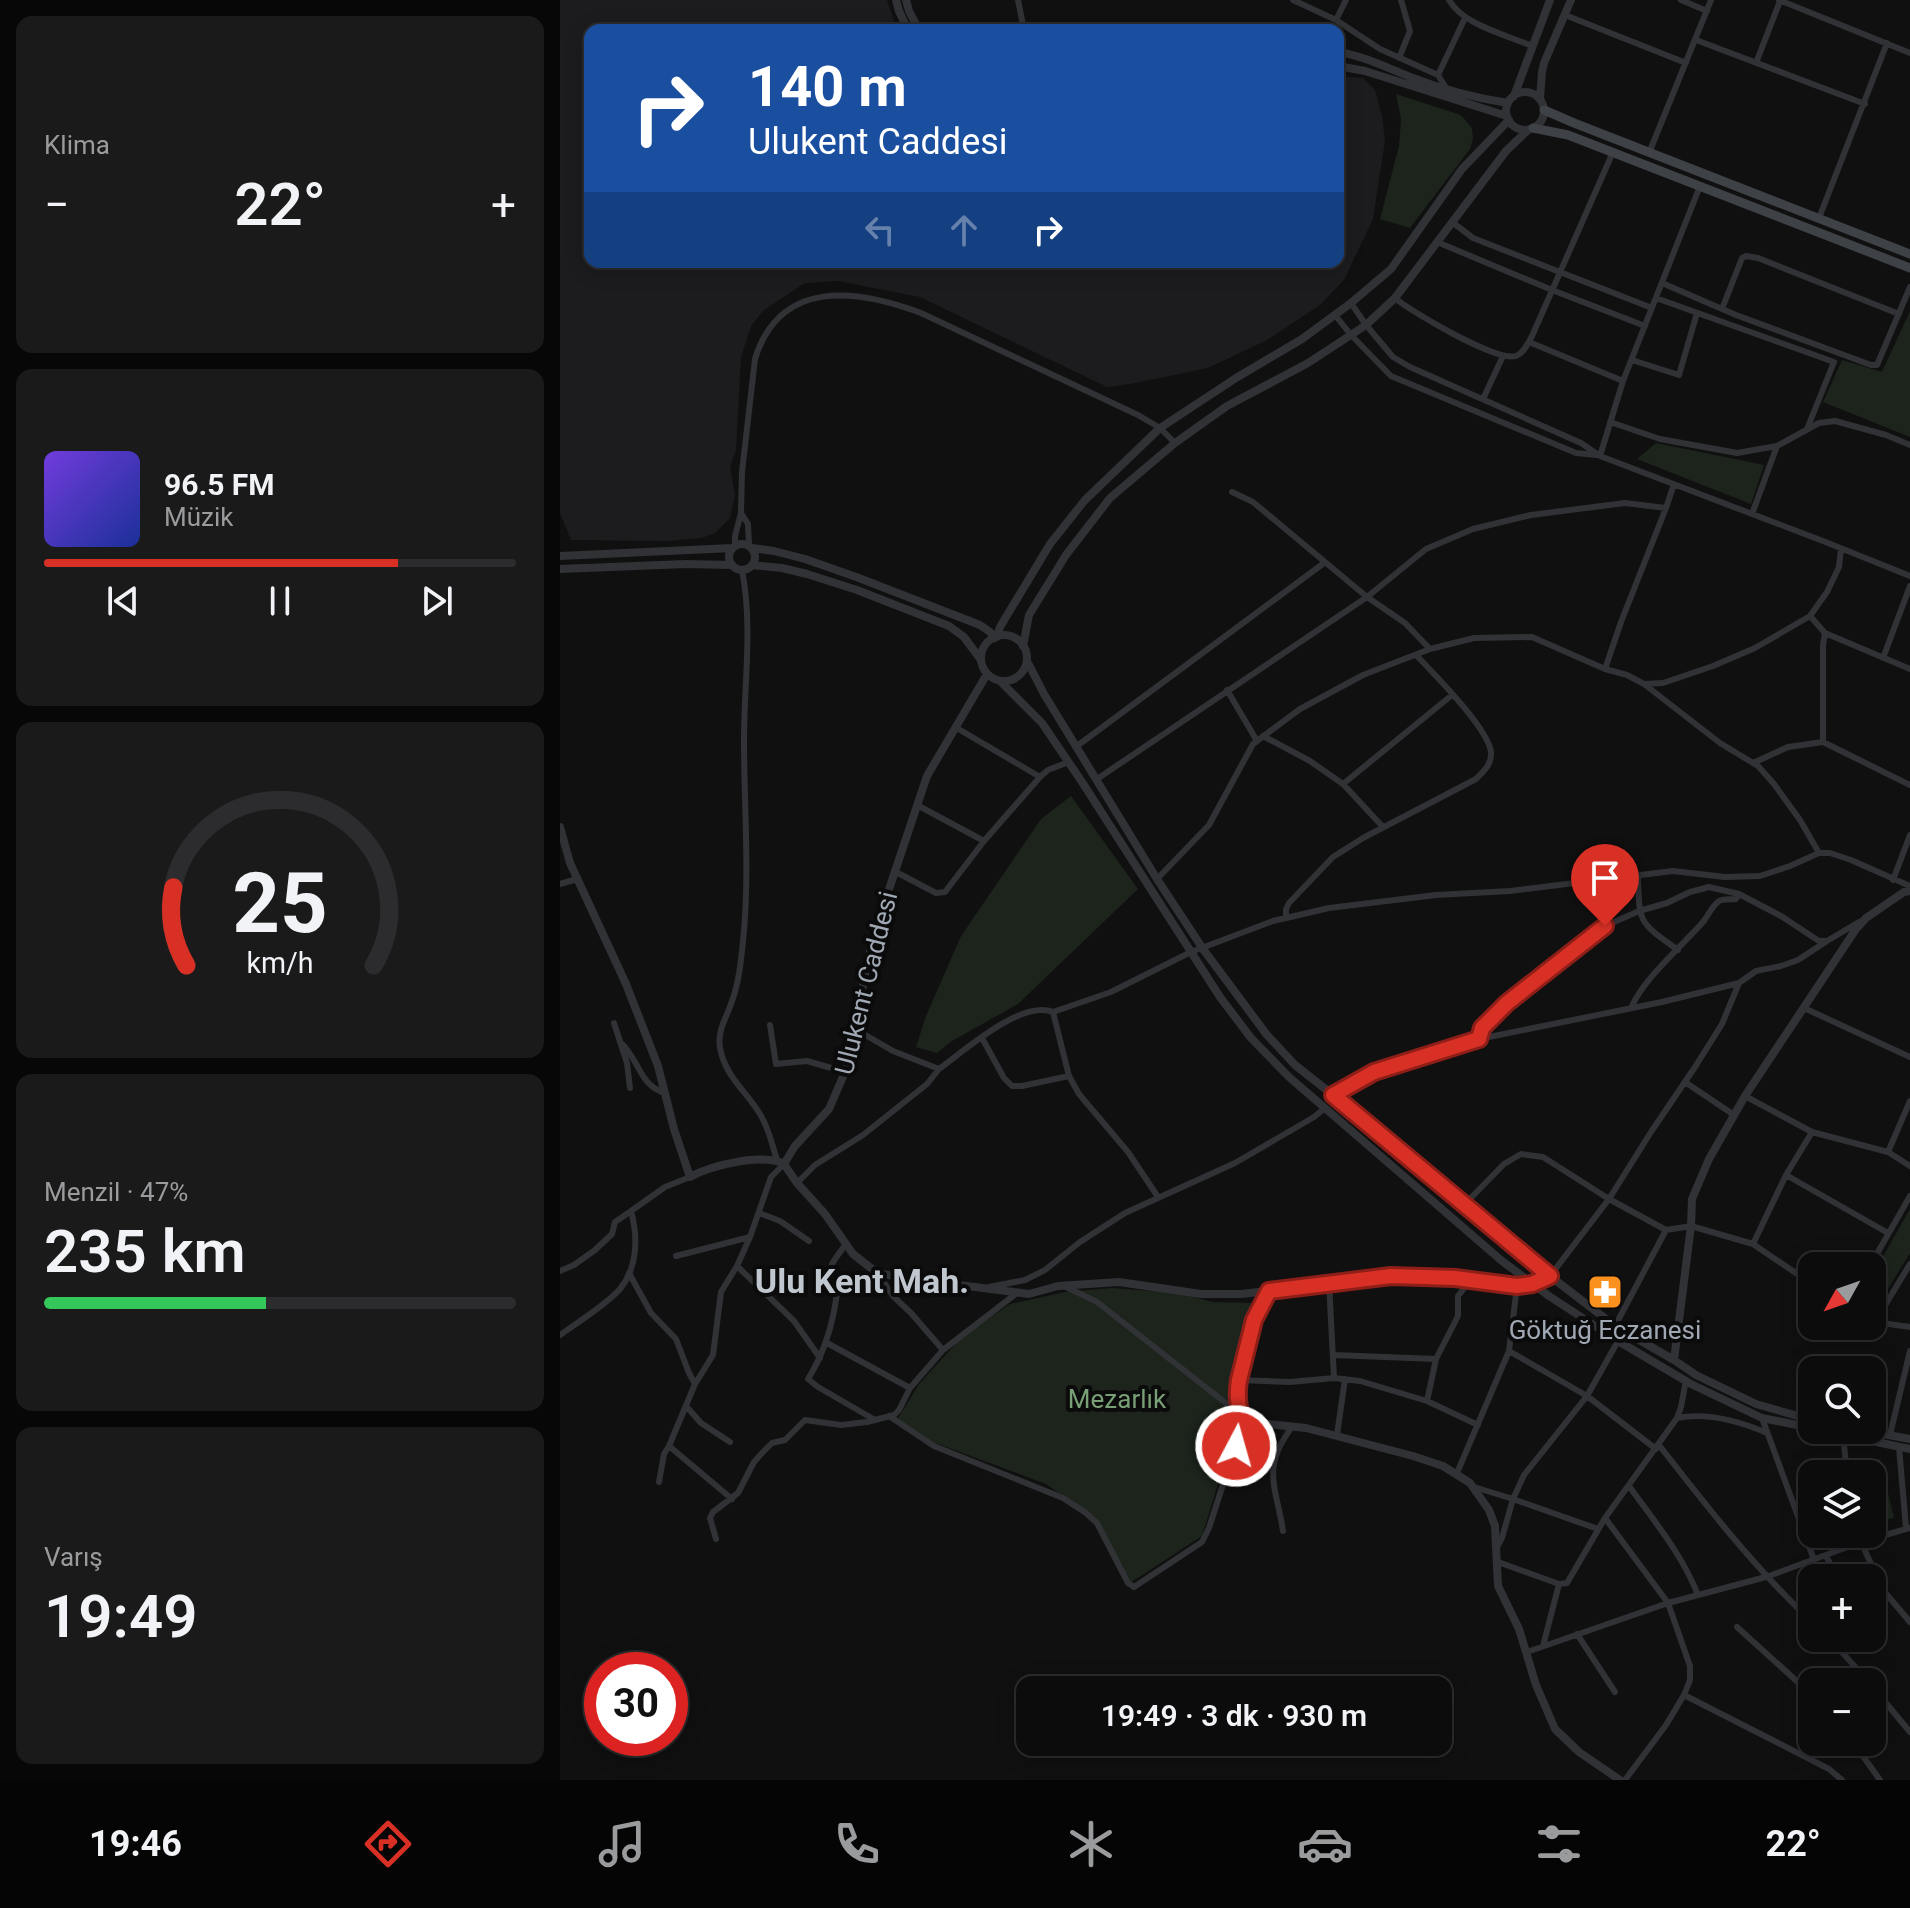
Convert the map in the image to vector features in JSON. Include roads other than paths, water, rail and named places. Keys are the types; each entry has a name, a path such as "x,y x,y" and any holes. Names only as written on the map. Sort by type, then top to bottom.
{"main road":[{"path":"1544,110 1910,254"},
{"path":"1530,129 1568,135 1910,268"}],"street":[{"path":"896,0 906,24"},
{"path":"906,0 916,24"},
{"path":"1018,0 1023,24"},
{"path":"1293,0 1342,24"},
{"path":"1336,20 1346,0"},
{"path":"1399,58 1410,31 1401,0"},
{"path":"1449,0 1465,18 1532,46"},
{"path":"981,660 985,645 996,637 1050,544 1085,500 1160,428 1302,339 1391,269 1462,169 1508,118 1511,100 1550,0"},
{"path":"1571,0 1544,63 1540,99 1544,110 1541,121 1506,151 1395,298 1366,325 1308,363 1227,406 1175,443 1110,498 1066,555 1029,615 1023,646 1044,694 1157,879 1203,949 1267,1035 1295,1065 1615,1326 1696,1375 1756,1404 1798,1416"},
{"path":"1681,0 1707,11"},
{"path":"1649,153 1711,0"},
{"path":"1756,63 1780,0 1910,53"},
{"path":"1565,15 1686,63"},
{"path":"1438,75 1465,18"},
{"path":"1344,26 1399,58 1438,75 1446,88"},
{"path":"1696,40 1865,104"},
{"path":"1819,218 1887,43"},
{"path":"1344,53 1359,55 1413,78 1470,96 1511,100 1524,92 1540,99"},
{"path":"1344,67 1365,71 1508,118 1517,128 1530,129"},
{"path":"1395,298 1407,309 1451,333 1503,356 1514,357 1521,353 1529,342 1613,152"},
{"path":"1600,456 1623,381 1700,186"},
{"path":"1452,222 1473,238 1652,308"},
{"path":"1437,242 1645,326"},
{"path":"1722,309 1742,258 1746,256 1899,314"},
{"path":"1662,283 1871,365 1877,365 1910,287"},
{"path":"732,565 729,559 741,513 742,472 755,359 773,323 796,304 821,296 857,297 921,313 1138,415 1160,428 1175,443"},
{"path":"1656,298 1834,362 1807,429"},
{"path":"1351,303 1393,357 1581,443 1600,456"},
{"path":"1632,360 1679,375 1697,313"},
{"path":"1335,315 1391,376 1576,453 1600,456 1910,576"},
{"path":"1529,342 1623,381"},
{"path":"1483,399 1503,356"},
{"path":"1610,422 1660,439 1737,453 1777,446 1819,423 1835,421 1910,445"},
{"path":"1752,514 1777,446"},
{"path":"1605,669 1674,484"},
{"path":"1232,492 1253,502 1324,563 1405,623 1430,649"},
{"path":"1097,779 1367,597 1426,549 1473,529 1531,515 1625,503 1666,508"},
{"path":"741,513 748,524 750,547 755,558 752,565"},
{"path":"560,556 733,547 742,543 789,554 859,578 980,625 996,637 1012,637 1023,646"},
{"path":"1644,684 1663,683 1713,666 1755,648 1810,616 1827,592 1839,567 1841,549"},
{"path":"1077,746 1324,563"},
{"path":"560,569 686,564 732,565 742,570"},
{"path":"742,570 752,565 807,574 949,626 964,637 987,674 1000,681 1042,723 1220,997 1251,1038 1289,1077 1532,1284 1618,1341 1686,1380 1762,1418 1798,1425"},
{"path":"742,570 748,640 744,737 746,884 738,980 722,1023 719,1044 725,1067 761,1115 780,1162 825,1214 853,1254 877,1273 894,1297 943,1350"},
{"path":"1883,658 1910,586"},
{"path":"1810,616 1825,633 1910,669"},
{"path":"1823,742 1825,633"},
{"path":"1157,879 1209,825 1253,744 1260,738 1300,709 1363,675 1430,649 1474,638 1532,637 1644,684 1720,743 1753,763 1774,784 1819,853"},
{"path":"1286,918 1289,903 1333,857 1476,779 1490,764 1487,738 1416,655"},
{"path":"1000,681 1014,679 1027,661"},
{"name":"Ulukent Caddesi","path":"780,1162 829,1109 845,1072 873,937 927,776 987,674"},
{"path":"1227,690 1260,738 1310,761 1343,784 1383,827"},
{"path":"1343,784 1452,695"},
{"path":"955,727 1040,777"},
{"path":"1753,763 1788,747 1823,742 1910,785"},
{"path":"894,871 936,893 945,892 984,841 1040,777 1048,770 1069,762"},
{"path":"917,805 984,841"},
{"path":"560,827 570,863 626,984 658,1066 690,1177"},
{"path":"1893,880 1910,835"},
{"path":"797,1183 815,1165 863,1135 927,1084 939,1069 994,1029 1025,1014 1045,1009 1053,1012 1111,992 1191,952 1273,921 1329,908 1436,895 1510,891 1673,871 1725,877 1760,876 1819,853 1851,860 1910,889"},
{"path":"1638,876 1639,911 1647,927 1678,950"},
{"path":"560,884 577,879"},
{"path":"1479,1039 1482,1028 1507,1003 1605,926 1690,892 1709,887 1739,894 1819,941 1827,941"},
{"path":"1333,1095 1374,1072 1479,1039 1739,983 1756,971 1808,956 1910,889"},
{"path":"1631,1008 1652,978 1717,902 1736,899 1739,894"},
{"path":"1674,1360 1692,1199 1709,1159 1745,1096 1866,918"},
{"path":"877,1273 1029,1294 1064,1286 1119,1282 1201,1294 1242,1294 1391,1276 1467,1279 1517,1286 1532,1284 1550,1276 1609,1199 1722,1024 1739,983"},
{"path":"1804,1008 1910,1057"},
{"path":"1053,1012 1069,1076 1079,1094 1128,1152 1158,1197"},
{"path":"614,1023 627,1063 630,1088"},
{"path":"770,1025 776,1064 807,1061 845,1072"},
{"path":"855,1029 893,1051 939,1069"},
{"path":"982,1038 1004,1078 1012,1086 1069,1076"},
{"path":"620,1042 631,1053 645,1081 652,1088 665,1093"},
{"path":"1685,1082 1734,1115"},
{"path":"1745,1096 1812,1132 1888,1152 1910,1166"},
{"path":"1888,1152 1910,1101"},
{"path":"984,1288 1025,1280 1045,1270 1080,1242 1125,1213 1235,1163 1325,1108"},
{"path":"1753,1244 1786,1175 1812,1132"},
{"path":"1464,1205 1504,1164 1521,1154 1543,1157 1609,1199 1666,1230 1691,1226 1753,1244 1798,1275"},
{"path":"560,1271 595,1250 612,1234 615,1222 665,1187 732,1164 758,1159 780,1162"},
{"path":"659,1482 664,1454 695,1384 713,1355 721,1292 737,1266 771,1177 780,1162"},
{"path":"1786,1175 1888,1233"},
{"path":"1878,1252 1910,1196"},
{"path":"560,1335 620,1289 629,1273 636,1247 631,1211"},
{"path":"759,1213 780,1221 809,1241"},
{"path":"1615,1326 1666,1230"},
{"path":"676,1256 750,1237"},
{"path":"846,1244 828,1271 827,1280 837,1293 827,1343 808,1379 875,1420"},
{"path":"1886,1302 1910,1264"},
{"path":"737,1266 794,1321 820,1358"},
{"path":"629,1273 651,1313 676,1339 695,1384"},
{"path":"1427,1401 1436,1359 1458,1316 1458,1296 1467,1279"},
{"path":"1329,1282 1334,1378"},
{"path":"1064,1286 1097,1302 1248,1422 1306,1428 1413,1456 1457,1473 1474,1487 1495,1526 1498,1586 1519,1629 1536,1685 1555,1729 1579,1752 1623,1780 1666,1725 1684,1695 1690,1680 1690,1666 1668,1603 1605,1518"},
{"path":"1457,1473 1509,1351 1517,1286"},
{"path":"889,1416 934,1446 1063,1498 1086,1513 1097,1523 1128,1583 1134,1587 1202,1542 1209,1528 1243,1417 1238,1388 1254,1320 1269,1291"},
{"path":"716,1539 710,1518 713,1512 738,1493 754,1462 772,1443 785,1440 805,1420 841,1425 875,1420 899,1410 910,1388 943,1350 1017,1293"},
{"path":"1886,1323 1910,1327"},
{"path":"1496,1548 1524,1475 1587,1396 1618,1341"},
{"path":"827,1343 910,1388"},
{"path":"1509,1351 1587,1396 1658,1447 1723,1528 1798,1608"},
{"path":"1890,1435 1910,1351"},
{"path":"1334,1355 1436,1359"},
{"path":"1239,1380 1290,1382 1334,1378 1360,1381 1427,1401 1478,1425"},
{"path":"1337,1435 1345,1379"},
{"path":"1498,1562 1559,1584 1567,1583 1605,1518 1677,1418 1686,1380"},
{"path":"686,1406 701,1423 730,1442"},
{"path":"1677,1418 1693,1415 1729,1420 1767,1433"},
{"path":"1762,1418 1814,1560"},
{"path":"1283,1531 1272,1484 1273,1468 1275,1455 1292,1427"},
{"path":"1886,1434 1910,1439"},
{"path":"1885,1444 1910,1449"},
{"path":"669,1446 732,1499"},
{"path":"1886,1535 1908,1528 1899,1447"},
{"path":"1629,1486 1675,1549 1690,1573 1698,1595"},
{"path":"1474,1487 1598,1529"},
{"path":"1527,1652 1668,1603 1766,1577 1846,1548"},
{"path":"1864,1548 1883,1590 1910,1622"},
{"path":"1826,1556 1830,1564"},
{"path":"1542,1647 1559,1584"},
{"path":"1737,1627 1798,1682"},
{"path":"1577,1634 1615,1692"},
{"path":"1841,1652 1856,1668"},
{"path":"1684,1695 1829,1769 1842,1780"},
{"path":"1886,1703 1910,1732"},
{"path":"1863,1756 1880,1780"}],"place":[{"name":"Göktuğ Eczanesi","path":"1605,1292"}],"district":[{"name":"Ulu Kent Mah.","path":"862,1281"}],"park label":[{"name":"Mezarlık","path":"1117,1399"}]}
